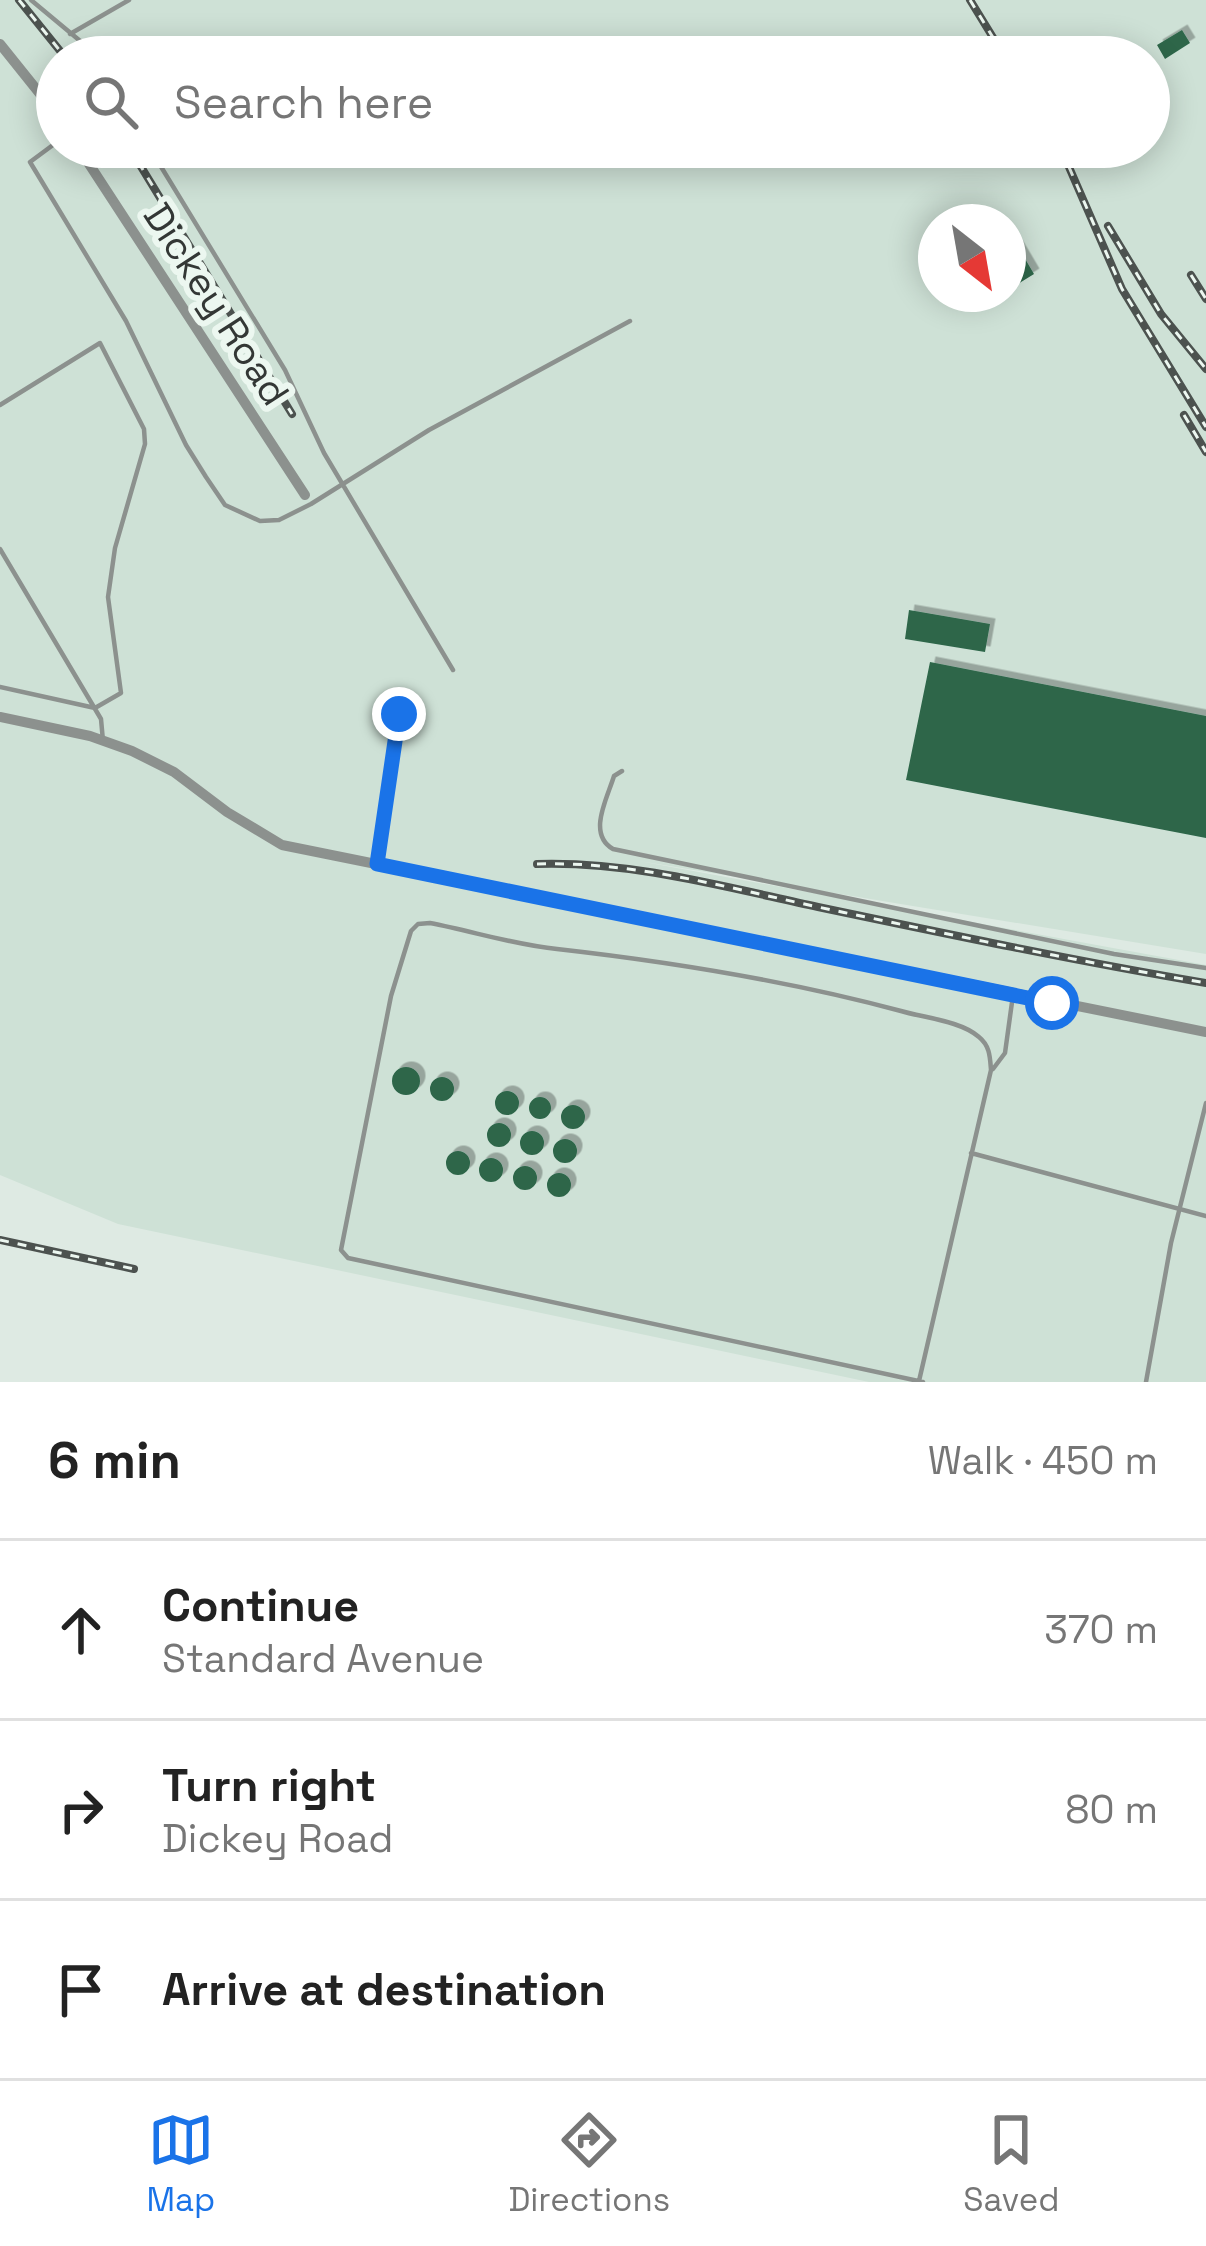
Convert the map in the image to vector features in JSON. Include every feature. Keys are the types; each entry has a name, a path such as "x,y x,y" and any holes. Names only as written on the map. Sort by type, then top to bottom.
{"street":[{"path":"0,44 36,89"},
{"name":"Dickey Road","path":"92,168 305,494"},
{"path":"377,864 399,714"},
{"path":"0,717 103,740 174,772 282,845 1206,1032"}],"lane":[{"path":"32,0 73,36"},
{"path":"70,34 129,0"},
{"path":"36,158 30,162 126,321 186,445 226,505 260,521 279,520 343,486 428,430 630,321"},
{"path":"161,168 286,370 343,486 453,670"},
{"path":"0,405 100,343 144,429 142,463 115,548 108,597 121,693 95,708 0,687"},
{"path":"0,549 101,719 103,740"},
{"path":"622,771 614,776 598,831 603,843 613,849 1114,954 1206,968"},
{"path":"430,922 555,950 614,953 865,1001 965,1029 982,1039 990,1053 991,1070 921,1382 347,1258 341,1250 391,996 411,931 418,924 430,922"},
{"path":"991,1070 1005,1053 1013,995"},
{"path":"1146,1382 1206,1103"},
{"path":"970,1153 1206,1216"}],"shaded area":[{"path":"0,0 1206,0 1206,954 639,861 1206,965 1206,1382 869,1382 118,1224 0,1175"}],"building":[{"path":"1182,30 1190,43 1170,56 1170,37"},
{"path":"909,610 990,624 985,652 905,639"},
{"path":"930,662 1206,716 1206,838 906,780"},
{"path":"406,1067 416,1071 420,1081 416,1091 406,1095 396,1091 392,1081 396,1071"},
{"path":"442,1077 454,1089 442,1101 430,1089"},
{"path":"507,1091 519,1103 507,1115 495,1103"},
{"path":"540,1097 551,1108 540,1119 529,1108"},
{"path":"573,1105 585,1117 573,1129 561,1117"},
{"path":"499,1123 511,1135 499,1147 487,1135"},
{"path":"532,1131 544,1143 532,1155 520,1143"},
{"path":"565,1139 577,1151 565,1163 553,1151"},
{"path":"458,1151 470,1163 458,1175 446,1163"},
{"path":"491,1158 503,1170 491,1182 479,1170"},
{"path":"525,1166 537,1178 525,1190 513,1178"},
{"path":"559,1173 571,1185 559,1197 547,1185"}],"railway":[{"path":"19,0 48,36"},
{"path":"970,0 992,36"},
{"path":"142,168 292,414"},
{"path":"1069,168 1122,289 1206,427"},
{"path":"1108,226 1161,314 1206,369"},
{"path":"1191,275 1206,299"},
{"path":"1184,415 1206,452"},
{"path":"537,864 678,877 1206,983"},
{"path":"0,1240 134,1269"}],"route":[{"path":"399,714 377,864 1052,1003"}]}
